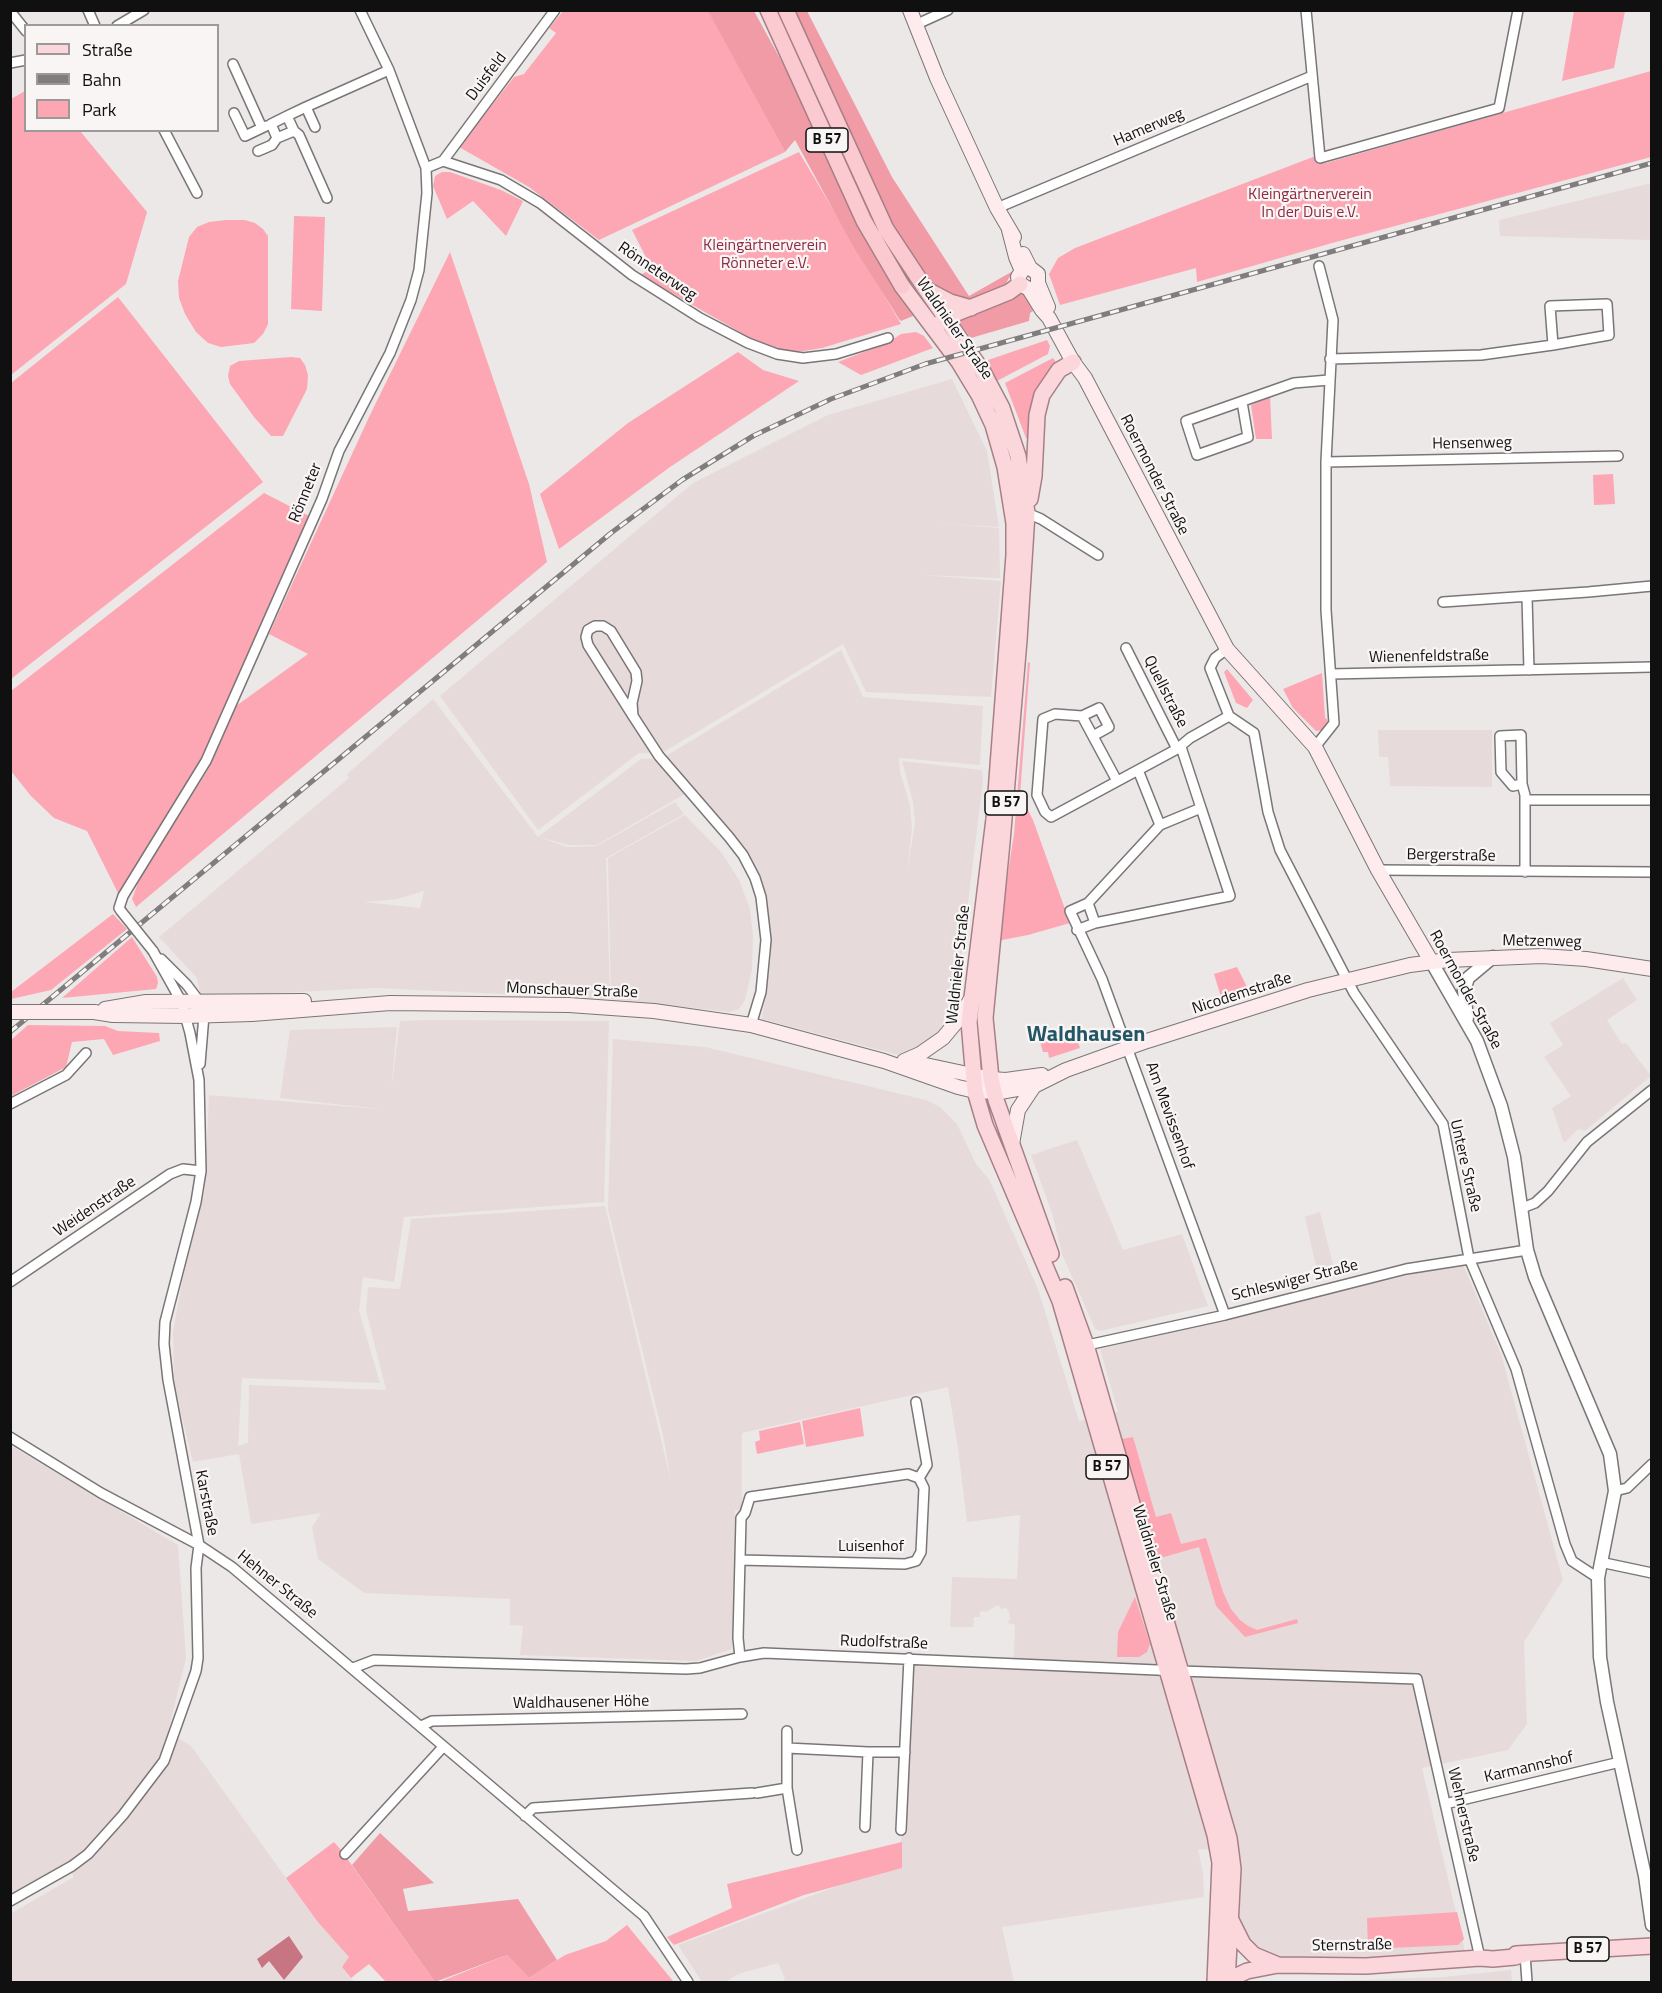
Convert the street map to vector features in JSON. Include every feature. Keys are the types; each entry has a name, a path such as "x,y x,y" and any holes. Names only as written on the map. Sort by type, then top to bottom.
{"highway":[{"path":"759,10 789,59"},
{"name":"Waldnieler Straße","path":"768,10 864,221 902,286"},
{"name":"Waldnieler Straße","path":"786,10 886,229 925,288"}],"main road":[{"name":"Roermonder Straße","path":"910,10 1009,230 1016,257 1028,279 1049,307 1049,318 1073,362 1085,378 1227,649 1315,747 1378,870 1431,961"},
{"path":"940,323 1009,292 1028,279"},
{"name":"Waldnieler Straße","path":"902,286 940,323 992,387 1011,430 1024,484 1028,513 1020,628 1004,830 985,1018 992,1085 1079,1347 1174,1670 1229,1838 1233,1869 1223,1982"},
{"path":"925,288 950,302 971,308"},
{"name":"Waldnieler Straße","path":"925,288 959,362 979,395 993,425 1005,467 1014,523 1014,555 994,819 969,1022 975,1091 984,1125 1050,1273 1079,1347"},
{"path":"1028,513 1034,476 1037,416 1042,395 1059,370 1073,362"},
{"name":"Metzenweg","path":"1431,961 1542,956 1586,959 1652,969"},
{"name":"Nicodemstraße","path":"992,1085 1034,1086 1066,1070 1128,1048 1308,990 1431,961"},
{"path":"904,1061 920,1054 943,1038 971,999"},
{"name":"Monschauer Straße","path":"94,1012 146,1002 181,1001 252,1003 362,1000 390,1004"},
{"name":"Monschauer Straße","path":"10,1012 94,1012 113,1015 186,1016 252,1014 390,1004 569,1005 654,1011 751,1025 884,1061 975,1091 992,1085"},
{"name":"Monschauer Straße","path":"884,1061 904,1061 974,1075 992,1085"},
{"name":"Nicodemstraße","path":"992,1085 1066,1070"},
{"path":"1012,1147 1018,1110 1034,1086"},
{"name":"Waldnieler Straße","path":"1174,1670 1220,1863 1223,1982"},
{"name":"B 57","path":"1230,1918 1243,1944 1254,1955 1278,1965"},
{"name":"Sternstraße","path":"1223,1982 1247,1971 1278,1965 1366,1966 1515,1957 1564,1950 1652,1946"}],"street":[{"path":"88,10 94,24"},
{"path":"120,24 144,10"},
{"name":"Rönneter","path":"153,951 120,910 123,896 206,761 322,499 339,451 390,352 411,300 419,270 427,199 426,168 389,70 360,10"},
{"name":"Duisfeld","path":"443,161 555,10"},
{"path":"915,25 948,10"},
{"path":"1306,10 1320,158 1498,108 1518,10"},
{"path":"10,11 24,28"},
{"path":"233,64 267,126 278,138"},
{"path":"234,113 244,136 389,70"},
{"name":"Hamerweg","path":"998,208 1312,76"},
{"path":"306,107 315,127"},
{"path":"287,116 294,131 299,135 327,198"},
{"path":"258,151 294,131"},
{"path":"165,132 197,193"},
{"path":"426,168 443,161"},
{"name":"Rönneterweg","path":"443,161 501,180 540,203 632,274 700,318 748,343 777,354 803,358 836,354 888,338"},
{"path":"1315,747 1334,723 1326,610 1326,462 1333,320 1319,266"},
{"path":"1330,359 1481,355 1553,345 1608,335 1607,304 1550,306 1553,345"},
{"path":"1242,402 1248,437 1197,455 1186,421 1294,383 1329,380"},
{"name":"Hensenweg","path":"1326,462 1618,456"},
{"path":"1028,513 1098,555"},
{"path":"1443,602 1652,586"},
{"path":"1527,597 1528,670"},
{"path":"633,716 632,704 637,681 636,672 610,631 603,626 595,626 588,630 586,637 588,645 633,716 659,756 743,855 755,878 761,897 766,940 761,992 751,1025"},
{"name":"Quellstraße","path":"1095,923 1230,896 1179,748 1126,648"},
{"path":"1227,649 1215,658 1210,669 1229,716"},
{"name":"Wienenfeldstraße","path":"1331,674 1652,667"},
{"name":"Quellstraße","path":"1093,736 1109,727 1099,708 1082,716 1055,714 1043,718 1036,783 1037,795 1045,812 1051,817 1179,748 1190,738 1229,716"},
{"path":"1082,716 1117,781"},
{"name":"Untere Straße","path":"1229,716 1254,732 1268,812 1280,850 1354,993 1443,1124 1469,1258 1516,1369 1568,1552 1572,1561 1598,1578"},
{"path":"1521,784 1513,786 1501,772 1500,736 1521,735 1521,784 1525,800 1525,872"},
{"path":"1138,770 1160,825"},
{"path":"1525,800 1652,800"},
{"path":"1088,903 1095,923 1077,930 1070,911 1088,903 1160,825 1201,808"},
{"name":"Bergerstraße","path":"1378,870 1652,872"},
{"name":"Am Mevissenhof","path":"1077,930 1102,979 1225,1315"},
{"name":"Karstraße","path":"153,951 181,1001 199,1075"},
{"name":"Karstraße","path":"10,1901 72,1866 94,1849 146,1787 164,1761 196,1671 198,1658 196,1568 199,1545 168,1380 164,1344 165,1322 196,1202 201,1172 199,1075 204,1015 199,1001 187,985 153,951"},
{"path":"1467,1023 1464,990 1468,978 1493,957"},
{"name":"Roermonder Straße","path":"1431,961 1478,1041 1501,1106 1514,1157 1527,1250 1535,1277 1610,1454 1615,1491 1598,1578 1600,1657 1607,1702 1645,1876 1652,1925"},
{"path":"10,1104 66,1075 86,1053"},
{"path":"1522,1208 1535,1203 1548,1191 1587,1142 1652,1090"},
{"name":"Weidenstraße","path":"10,1282 170,1173 183,1169 201,1172"},
{"name":"Schleswiger Straße","path":"1079,1347 1225,1315 1406,1269 1527,1250"},
{"name":"Luisenhof","path":"740,1560 905,1564 916,1561 921,1552 924,1488 918,1478 927,1465 916,1402"},
{"name":"Hehner Straße","path":"10,1437 101,1493 199,1545 232,1567 644,1916 688,1983"},
{"path":"1615,1491 1627,1488 1652,1464"},
{"path":"740,1657 738,1638 741,1518 750,1497 908,1474 918,1478"},
{"path":"1600,1562 1652,1573"},
{"name":"Rudolfstraße","path":"353,1668 374,1660 686,1669 700,1668 764,1653 1418,1679"},
{"path":"901,1830 909,1659"},
{"name":"Wehnerstraße","path":"1418,1679 1480,1958"},
{"name":"Waldhausener Höhe","path":"421,1726 432,1721 742,1714"},
{"path":"787,1731 787,1788 797,1850"},
{"path":"345,1854 443,1747"},
{"path":"787,1748 905,1752"},
{"path":"865,1827 868,1752"},
{"name":"Karmannshof","path":"1444,1804 1620,1762"},
{"path":"525,1816 533,1808 754,1793 787,1788"},
{"path":"1525,1954 1527,1983"}],"shaded area":[{"path":"708,11 754,11 788,73 837,177 913,316 901,321 899,319 853,246 795,140 785,152"},
{"path":"794,11 807,11 892,177 969,296 1013,271 1005,285 993,295 964,301 927,283 859,167"},
{"path":"1651,183 1651,240 1500,236 1499,220"},
{"path":"1019,289 1033,311 1030,313 1029,321 971,338 956,318"},
{"path":"952,379 987,451 999,527 934,523 999,528 1000,578 921,575 1001,581 991,697 866,692 843,644 662,753 639,753 538,830 440,696 693,483 828,415"},
{"path":"841,650 863,697 983,706 980,765 899,758 900,772 910,805 912,828 907,872 915,823 913,802 902,761 982,770 983,781 959,976 939,1034 910,1058 762,1019 771,957 769,915 765,901 757,878 688,792 597,845 568,845 539,837 567,847 597,846 675,802 684,814 606,858 610,999 376,988 201,997 197,978 159,937 349,778 347,774 433,699 538,837 641,759 662,758","holes":["424,891 420,908 364,902 397,899"]},
{"path":"1378,730 1492,730 1492,787 1390,786 1388,757 1379,757"},
{"path":"685,815 722,853 739,880 750,909 753,936 752,969 745,1000 739,1009 729,1012 611,999 608,858"},
{"path":"1623,978 1637,1000 1607,1020 1622,1044 1626,1043 1651,1076 1585,1131 1578,1129 1564,1143 1552,1108 1571,1096 1544,1057 1563,1045 1550,1023"},
{"path":"400,1021 609,1021 604,1202 404,1217 394,1282 363,1277 359,1311 380,1383 242,1378 238,1446 248,1443 249,1385 386,1390 366,1310 368,1287 400,1289 411,1219 605,1206 671,1481 664,1440 608,1209 613,1039 705,1047 926,1100 940,1107 957,1124 976,1164 989,1179 1038,1289 1079,1421 1118,1412 1100,1349 1462,1262 1501,1354 1563,1580 1524,1642 1527,1724 1508,1750 1422,1768 1465,1951 1261,1964 1230,1929 1234,1852 1198,1849 1203,1873 1204,1897 1002,1927 1014,1982 782,1982 785,1978 778,1963 738,1974 725,1982 702,1982 678,1945 900,1863 910,1666 1013,1670 1015,1625 1008,1623 1010,1613 1006,1608 1001,1609 998,1605 986,1612 980,1611 980,1617 974,1617 973,1627 950,1627 952,1577 1017,1579 1020,1515 967,1522 948,1387 742,1433 742,1510 735,1510 732,1649 696,1661 520,1655 523,1626 510,1625 510,1599 364,1593 318,1559 312,1527 321,1513 251,1524 239,1454 193,1462 174,1384 173,1332 183,1277 205,1191 209,1095 389,1110 280,1098 290,1030 397,1027 391,1092"},
{"path":"1077,1140 1123,1250 1182,1234 1208,1306 1100,1331 1095,1329 1062,1254 1052,1213 1031,1155"},
{"path":"1320,1212 1336,1277 1319,1280 1305,1217"},
{"path":"11,1446 178,1545 186,1658 168,1732 191,1746 317,1921 350,1957 342,1967 354,1982 11,1982 10,1914 74,1877 70,1869 11,1901"},
{"path":"380,1833 434,1883 403,1889 408,1911 518,1899 557,1960 529,1978 507,1955 435,1982 352,1865"},
{"path":"289,1936 303,1957 284,1980 269,1961 262,1968 257,1959"},
{"path":"1511,1970 1512,1982 1308,1982 1443,1977"}],"green space":[{"path":"708,10 785,152 599,240 529,187 459,147 514,77 524,74 556,33 549,28 563,11"},
{"path":"1574,11 1625,11 1614,68 1562,81"},
{"name":"Kleingärtnerverein In der Duis e.V.","path":"1651,71 1651,157 1197,282 1196,268 1060,305 1049,274 1058,258 1075,248 1313,157 1326,163"},
{"path":"24,92 24,132 81,132 147,212 126,284 11,375 11,99"},
{"name":"Kleingärtnerverein Rönneter e.V.","path":"799,152 901,324 822,348 798,352 766,347 640,275 652,269 632,230"},
{"path":"442,172 450,172 501,190 523,201 506,236 473,201 447,219 433,186 435,176"},
{"path":"294,216 325,217 322,311 291,309"},
{"path":"245,220 255,223 268,236 268,324 263,334 254,343 221,347 208,343 196,332 179,298 178,281 189,237 197,227 209,222"},
{"path":"450,252 529,484 547,562 136,907 132,899 139,880 209,768 236,706 308,654 269,634 370,415"},
{"path":"118,297 263,482 11,679 11,383"},
{"path":"916,332 924,336 933,348 861,375 838,362 887,343 901,334"},
{"path":"1047,340 1050,346 1048,354 997,381 985,361"},
{"path":"738,352 763,370 799,381 670,467 559,549 540,494 628,423"},
{"path":"300,358 305,365 308,375 307,389 283,436 271,436 230,384 228,376 230,366 239,361"},
{"path":"1053,358 1058,365 1029,439 1026,438 1005,383"},
{"path":"1270,396 1272,439 1256,439 1251,405"},
{"path":"1613,474 1615,504 1594,505 1593,475"},
{"path":"264,493 311,517 193,776 119,895 87,831 54,818 31,796 11,771 11,691"},
{"path":"1028,662 1030,663 1020,795 1033,820 1070,923 997,941 1014,834"},
{"path":"1227,669 1253,700 1247,708 1236,703 1224,672"},
{"path":"1322,673 1325,718 1328,723 1323,730 1316,731 1293,708 1283,689"},
{"path":"113,914 127,929 51,990 11,999 11,992"},
{"path":"132,937 157,977 156,989 62,998"},
{"path":"1237,967 1248,989 1221,997 1214,974"},
{"path":"28,1025 105,1026 118,1031 159,1033 160,1041 113,1055 104,1039 72,1042 66,1067 11,1096 11,1040"},
{"path":"1070,1029 1075,1033 1080,1048 1049,1058 1048,1052 1043,1052 1039,1039 1049,1035 1055,1041 1059,1038 1058,1032"},
{"path":"860,1408 864,1436 806,1447 802,1421"},
{"path":"800,1422 804,1444 757,1454 755,1442 760,1440 759,1431"},
{"path":"1133,1437 1156,1517 1171,1513 1181,1544 1206,1538 1223,1592 1231,1609 1240,1620 1257,1630 1297,1619 1298,1623 1245,1637 1216,1606 1199,1547 1157,1559 1122,1439"},
{"path":"1135,1597 1150,1644 1147,1652 1139,1657 1117,1657 1118,1632"},
{"path":"334,1842 435,1982 386,1982 369,1964 351,1978 342,1967 349,1957 317,1921 286,1878"},
{"path":"902,1842 902,1868 804,1895 674,1945 667,1937 732,1908 727,1884"},
{"path":"1457,1912 1464,1939 1458,1945 1368,1949 1367,1918"},
{"path":"627,1925 673,1981 439,1982 507,1955 529,1978 565,1955 606,1941"}],"railway":[{"path":"10,1032 611,533 682,480 753,436 831,399 925,364 1652,163"}],"district":[{"name":"Waldhausen","path":"1086,1036"}]}
